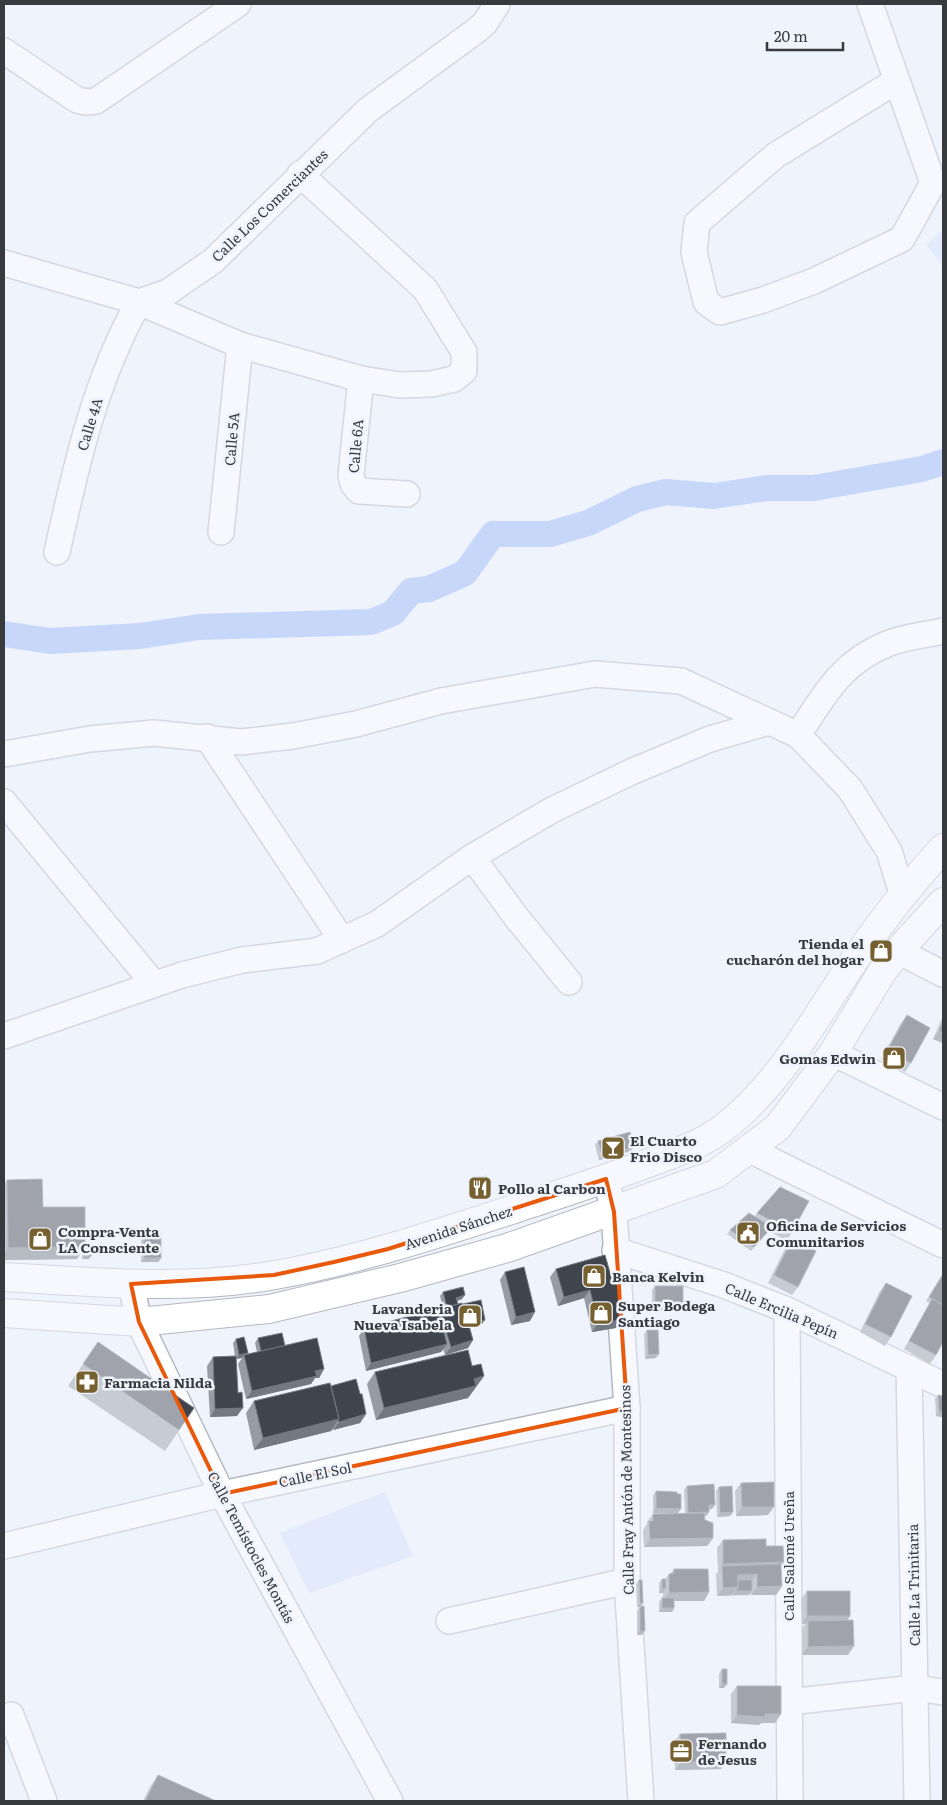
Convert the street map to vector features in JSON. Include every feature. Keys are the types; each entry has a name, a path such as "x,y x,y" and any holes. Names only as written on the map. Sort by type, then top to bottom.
{"street":[{"path":"4,51 77,100 86,102 96,101 107,96 238,4"},
{"name":"Calle Los Comerciantes","path":"139,302 173,290 213,260 368,110 486,23 497,4"},
{"path":"870,4 933,183 902,239 822,277 763,300 720,312 706,302 694,252 697,223 776,155 896,81"},
{"path":"4,265 139,302 240,345 362,380 400,385 431,384 454,379 464,371 464,352 425,289 300,174"},
{"name":"Calle 4A","path":"57,552 75,470 94,404 124,328 139,302"},
{"name":"Calle 5A","path":"221,532 240,345"},
{"name":"Calle 6A","path":"362,380 350,475 353,484 359,491 407,494"},
{"path":"798,735 834,679 854,662 888,643 943,631"},
{"path":"4,754 90,739 154,733 241,742 293,736 356,724 441,701 595,674 681,681 798,735 850,789 889,851 902,893"},
{"path":"4,1036 154,984 242,960 317,951 377,924 472,857 552,810 631,772 710,739 769,722"},
{"path":"207,737 342,940"},
{"path":"4,802 154,984"},
{"name":"Avenida Sánchez","path":"4,1277 131,1284 212,1282 256,1277 334,1262 388,1249 606,1179 701,1144 726,1126 760,1094 785,1066 860,952 902,893 943,848"},
{"path":"472,857 517,918 569,982"},
{"path":"4,1314 139,1322 270,1309 400,1278 472,1258 614,1212 716,1174 778,1127 833,1053 882,972 898,951 943,902"},
{"path":"898,951 943,974"},
{"path":"833,1053 943,1107"},
{"path":"750,1150 943,1245"},
{"name":"Calle Fray Antón de Montesinos","path":"606,1179 614,1212 626,1408 626,1581 641,1801"},
{"name":"Calle Ercilia Pepín","path":"615,1250 721,1284 787,1310 943,1385"},
{"name":"Calle Temístocles Montás","path":"131,1284 139,1322 222,1494 390,1801"},
{"name":"Calle Salomé Ureña","path":"787,1310 790,1801"},
{"name":"Calle La Trinitaria","path":"909,1368 917,1717 917,1801"},
{"name":"Calle El Sol","path":"4,1546 222,1494 626,1408"},
{"path":"449,1621 626,1581"},
{"path":"789,1702 915,1688 943,1692"},
{"path":"10,1715 44,1801"}],"highlighted area":[{"path":"606,1179 614,1212 627,1408 222,1494 139,1322 131,1284 274,1275 334,1262 388,1249"}],"shaded area":[{"path":"943,230 943,267 926,244"},
{"path":"385,1492 413,1556 309,1593 280,1533"}],"building":[{"path":"907,1015 930,1028 911,1063 887,1051"},
{"path":"943,1021 943,1033 939,1031"},
{"name":"El Cuarto Frio Disco","path":"630,1132 634,1147 602,1156 598,1141"},
{"path":"486,1176 490,1187 480,1191 475,1180"},
{"name":"Compra-Venta LA Consciente","path":"42,1179 43,1207 85,1207 85,1247 8,1248 7,1180"},
{"path":"780,1187 809,1201 792,1232 757,1213"},
{"name":"Oficina de Servicios Comunitarios","path":"749,1213 772,1227 754,1247 730,1230"},
{"path":"144,1234 161,1234 161,1258 144,1258"},
{"path":"792,1239 816,1251 798,1287 774,1275"},
{"path":"85,1248 92,1248 92,1255 85,1255"},
{"path":"605,1255 613,1283 618,1282 622,1320 598,1323 590,1290 564,1297 556,1269"},
{"path":"524,1267 535,1312 516,1317 505,1272"},
{"path":"943,1274 943,1305 929,1297"},
{"path":"886,1283 912,1296 891,1337 865,1324"},
{"path":"655,1286 683,1286 683,1306 655,1306"},
{"path":"463,1287 465,1295 456,1298 458,1304 447,1307 443,1292"},
{"path":"932,1299 943,1305 943,1342 936,1355 909,1341"},
{"path":"481,1300 485,1320 469,1323 463,1304"},
{"path":"462,1303 473,1340 451,1347 439,1309"},
{"path":"438,1309 447,1344 371,1363 364,1328"},
{"path":"647,1330 658,1330 659,1354 648,1355"},
{"path":"282,1333 285,1346 261,1351 258,1338"},
{"path":"244,1337 248,1353 239,1355 236,1339"},
{"path":"317,1338 324,1369 315,1371 317,1376 252,1391 244,1355"},
{"path":"98,1342 194,1408 179,1430 83,1364"},
{"path":"468,1350 472,1366 481,1364 484,1376 474,1379 476,1386 384,1408 375,1372"},
{"path":"236,1356 238,1393 242,1392 243,1408 215,1409 213,1357"},
{"path":"356,1379 360,1394 362,1394 366,1414 339,1422 331,1386"},
{"path":"330,1383 339,1419 263,1438 254,1401"},
{"path":"938,1395 943,1396 943,1412 939,1412"},
{"path":"774,1482 774,1507 742,1507 741,1483"},
{"path":"714,1484 715,1505 709,1505 709,1512 688,1513 687,1486"},
{"path":"732,1486 733,1512 720,1513 719,1487"},
{"path":"656,1491 677,1492 677,1494 681,1494 681,1509 656,1508"},
{"path":"704,1513 705,1520 713,1523 713,1538 650,1539 649,1521 653,1521 653,1514"},
{"path":"766,1539 766,1546 783,1546 784,1562 723,1564 723,1540"},
{"path":"781,1564 782,1586 757,1587 757,1574 738,1575 738,1587 723,1588 722,1566"},
{"path":"674,1569 708,1569 709,1592 669,1593 669,1574 674,1573"},
{"path":"662,1579 665,1579 666,1588 662,1588"},
{"path":"639,1580 642,1580 643,1603 640,1603"},
{"path":"738,1580 752,1580 752,1591 736,1591"},
{"path":"807,1591 850,1591 850,1616 807,1616"},
{"path":"662,1598 674,1598 674,1608 662,1608"},
{"path":"644,1606 645,1631 640,1631 640,1607"},
{"path":"853,1620 854,1646 808,1647 808,1621"},
{"path":"722,1669 727,1669 727,1684 722,1684"},
{"path":"737,1686 781,1686 781,1714 765,1714 765,1717 737,1715"},
{"path":"726,1733 726,1761 681,1762 680,1734"},
{"path":"158,1775 216,1801 145,1801"}],"waterway":[{"path":"4,634 50,641 140,636 199,627 371,622 393,613 411,591 429,589 465,573 493,534 550,534 588,523 637,499 666,492 714,496 767,488 814,488 922,469 943,462"}],"place":[{"name":"Tienda el cucharón del hogar","path":"881,951"},
{"name":"Gomas Edwin","path":"894,1058"},
{"name":"El Cuarto Frio Disco","path":"613,1148"},
{"name":"Pollo al Carbon","path":"480,1188"},
{"name":"Oficina de Servicios Comunitarios","path":"748,1233"},
{"name":"Compra-Venta LA Consciente","path":"40,1239"},
{"name":"Banca Kelvin","path":"594,1276"},
{"name":"Super Bodega Santiago","path":"601,1313"},
{"name":"Lavanderia Nueva Isabela","path":"470,1316"},
{"name":"Farmacia Nilda","path":"87,1382"},
{"name":"Fernando de Jesus","path":"681,1751"}]}
